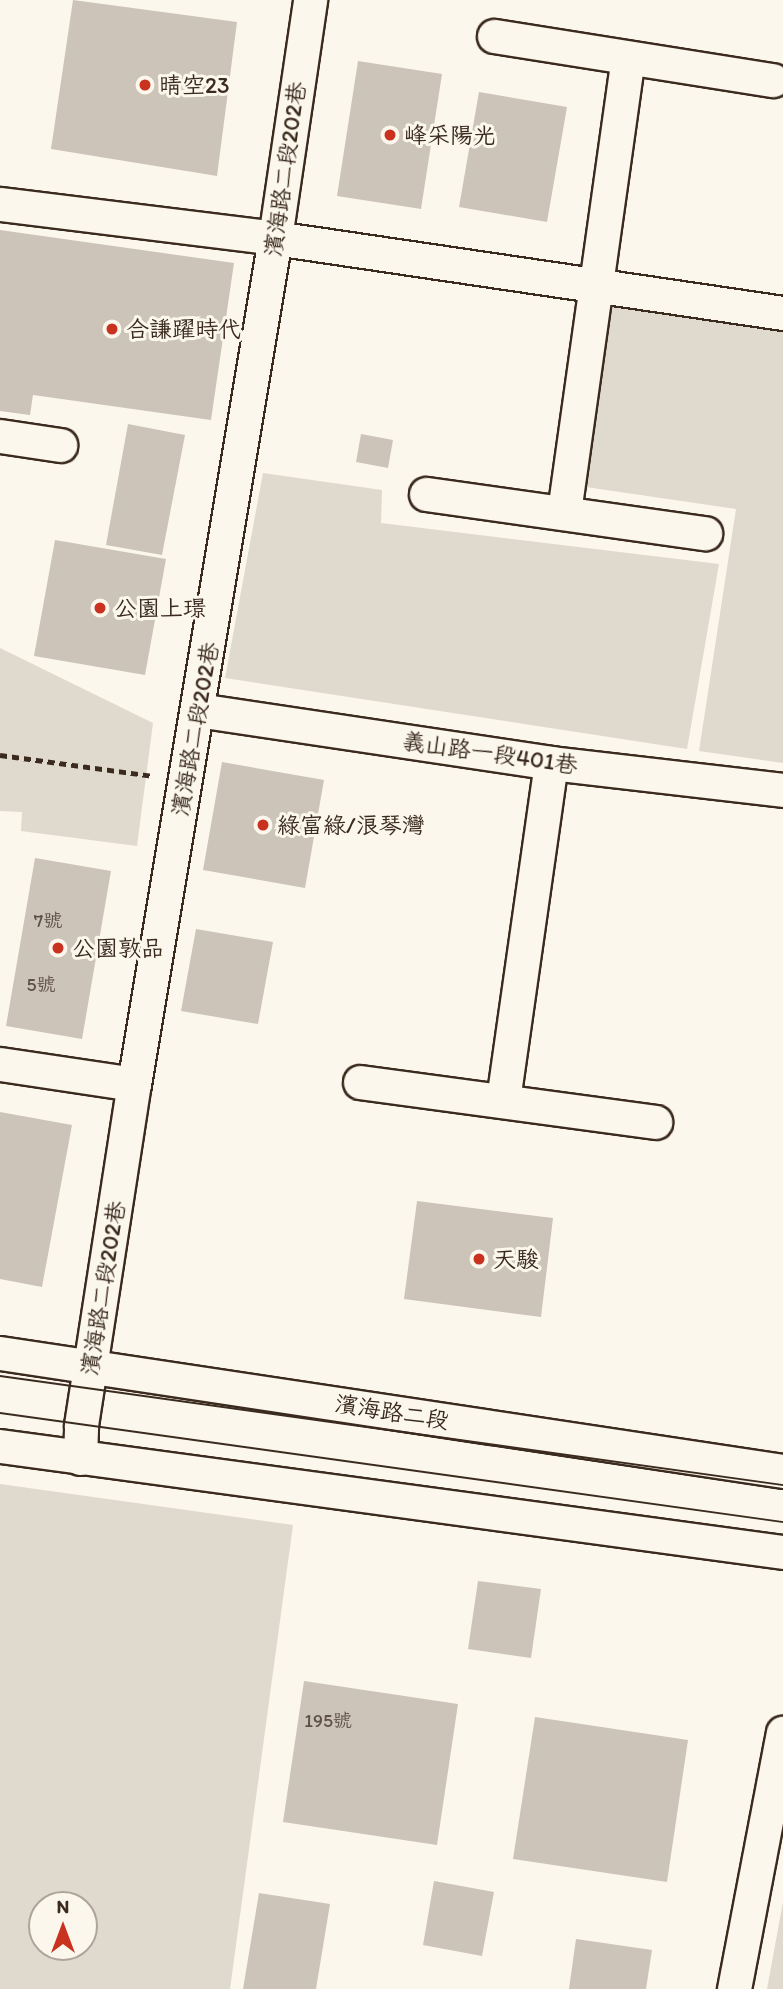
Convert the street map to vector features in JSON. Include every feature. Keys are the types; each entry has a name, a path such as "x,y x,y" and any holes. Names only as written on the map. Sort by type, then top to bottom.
{"street":[{"name":"濱海路二段202巷","path":"80,1458 134,1084 275,238 310,0"},
{"path":"494,36 773,80"},
{"path":"564,512 628,58"},
{"path":"0,204 275,238 783,313"},
{"path":"0,436 60,445"},
{"path":"426,494 705,533"},
{"name":"義山路一段401巷","path":"198,710 551,763 783,790"},
{"path":"503,1100 551,763"},
{"path":"0,1064 134,1084"},
{"path":"360,1082 655,1122"},
{"name":"濱海路二段","path":"0,1353 783,1471"},
{"path":"0,1446 783,1552"},
{"path":"734,1989 783,1733"}],"path":[{"path":"0,755 168,778"}],"shaded area":[{"path":"606,305 783,332 783,763 699,751 736,509 579,486"},
{"path":"263,473 382,490 381,523 719,564 687,749 225,678"},
{"path":"0,648 153,723 137,846 21,831 22,812 0,811"},
{"path":"0,1484 293,1525 230,1989 0,1989"},
{"path":"783,1902 783,1989 767,1989"}],"building":[{"name":"晴空23","path":"73,0 237,22 217,176 51,149"},
{"name":"峰采陽光","path":"358,61 442,74 421,209 337,196"},
{"path":"479,92 567,107 547,222 459,207"},
{"name":"合謙躍時代","path":"0,230 234,263 211,420 33,395 30,415 0,411"},
{"name":"公園上璟","path":"128,424 185,435 162,555 106,545"},
{"path":"361,434 393,440 388,468 356,462"},
{"name":"公園上璟","path":"55,540 166,559 145,675 34,656"},
{"name":"綠富綠/浪琴灣","path":"222,762 324,780 305,888 203,870"},
{"name":"公園敦品","path":"35,858 111,871 82,1039 6,1026"},
{"path":"196,929 273,942 258,1024 181,1011"},
{"path":"0,1112 72,1125 42,1287 0,1279"},
{"name":"天駿","path":"417,1201 553,1218 541,1317 404,1299"},
{"path":"478,1581 541,1589 531,1658 468,1649"},
{"path":"304,1681 458,1704 437,1845 283,1822"},
{"path":"535,1717 688,1740 667,1882 513,1859"},
{"path":"434,1881 494,1892 482,1956 423,1945"},
{"path":"259,1893 330,1904 316,1989 243,1989"},
{"path":"576,1939 652,1950 646,1989 569,1989"}],"tram line":[{"path":"0,1376 783,1485"},
{"path":"0,1413 783,1522"}],"place":[{"name":"晴空23","path":"145,85"},
{"name":"峰采陽光","path":"390,135"},
{"name":"合謙躍時代","path":"112,329"},
{"name":"公園上璟","path":"100,608"},
{"name":"綠富綠/浪琴灣","path":"263,825"},
{"name":"公園敦品","path":"58,948"},
{"name":"天駿","path":"479,1259"}]}
